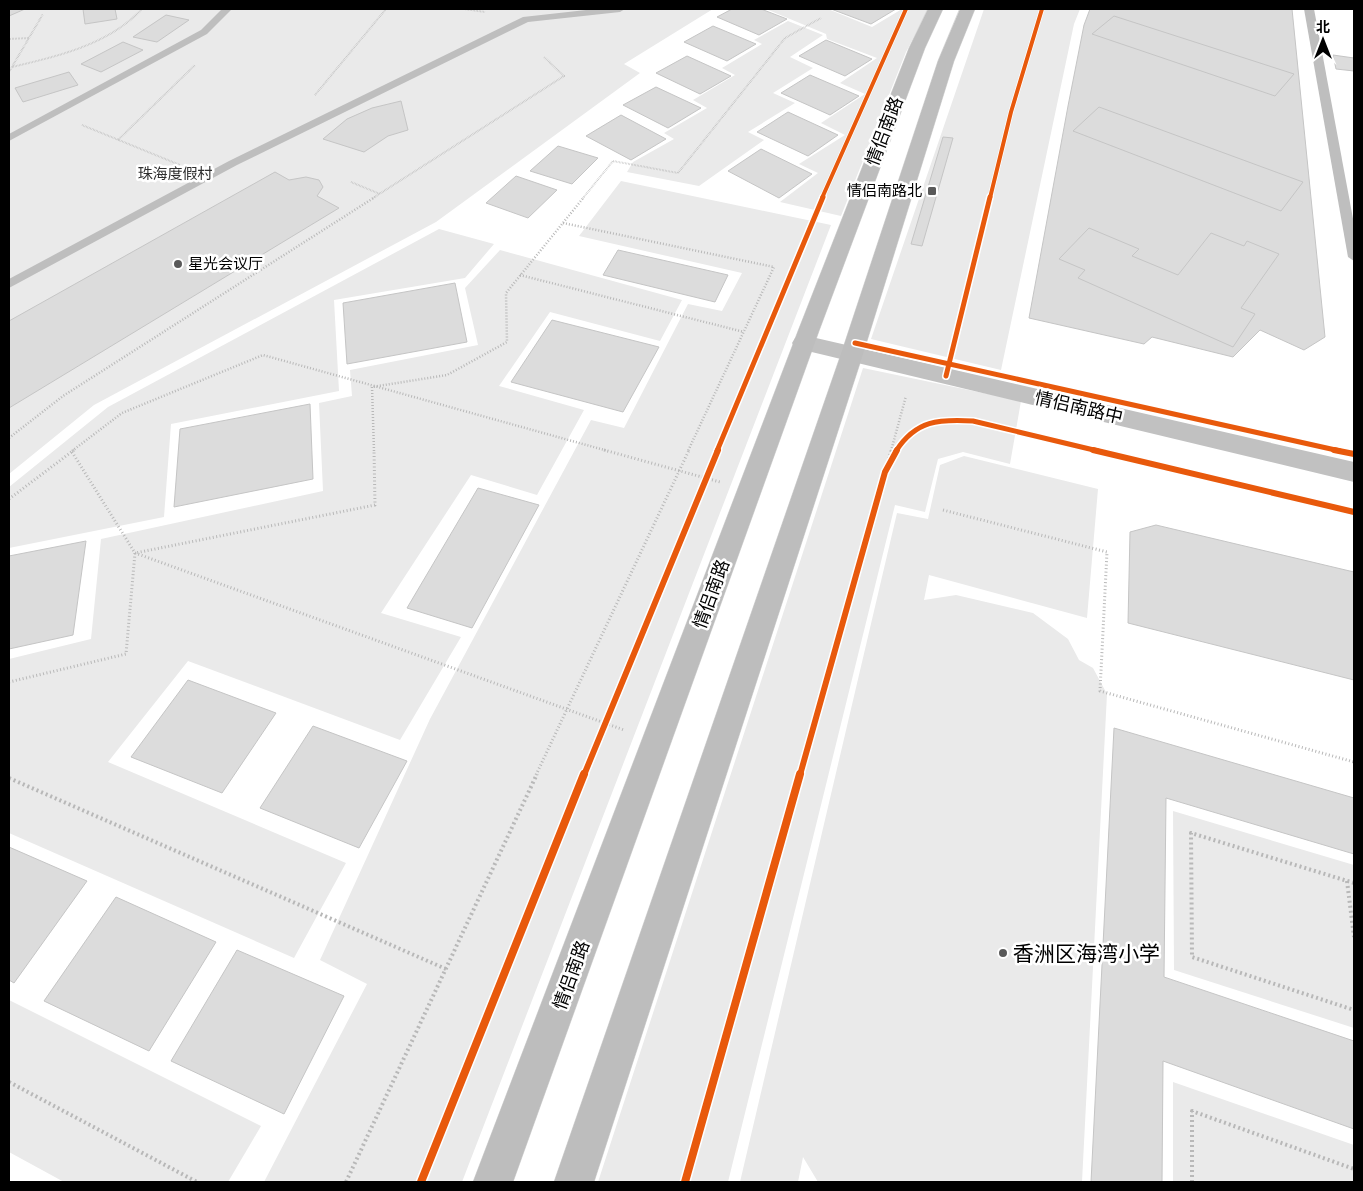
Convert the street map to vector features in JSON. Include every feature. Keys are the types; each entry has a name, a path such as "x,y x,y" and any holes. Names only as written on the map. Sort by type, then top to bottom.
{"highway":[{"name":"情侣南路","path":"493,1182 803,343 917,48 935,9"},
{"name":"情侣南路","path":"574,1182 852,354 946,61 967,9"}],"street":[{"name":"情侣南路中","path":"803,343 1354,472"}],"lane":[{"path":"9,138 204,32 227,9"},
{"path":"9,284 208,177 526,19 602,9 620,9"},
{"path":"1309,9 1354,257"}],"path":[{"path":"12,67 49,58 86,45 115,30 142,9"},
{"path":"312,98 386,9"},
{"path":"9,72 43,14"},
{"path":"372,387 447,375 507,342 506,293 613,161 678,174 785,38 821,18"},
{"path":"9,39 29,38"},
{"path":"9,438 63,396 564,76 544,57"},
{"path":"118,140 196,64"},
{"path":"54,113 208,177"},
{"path":"351,182 380,194"},
{"path":"346,1182 774,267 563,223"},
{"path":"520,275 744,332"},
{"path":"9,499 122,413 263,356 749,490"},
{"path":"882,482 913,368"},
{"path":"135,552 375,505 372,387"},
{"path":"884,472 902,440"},
{"path":"9,682 126,654 135,552 72,452"},
{"path":"703,488 711,469"},
{"path":"943,510 1107,552 1100,691 1354,762"},
{"path":"135,552 656,742"},
{"path":"601,732 608,714"},
{"path":"9,778 446,969"},
{"path":"1354,883 1191,833 1192,957 1354,1010"},
{"path":"1348,881 1354,937"},
{"path":"9,1082 197,1182"},
{"path":"1192,1182 1192,1111 1354,1169"}],"green space":[{"name":"珠海度假村","path":"9,9 713,9 624,64 640,73 436,222 94,405 9,474"},
{"path":"766,9 828,9 872,27 902,9 929,9 906,52 841,216 780,202 818,173 799,164 845,135 821,123 865,94 840,83 877,58 827,39 826,34"},
{"path":"984,9 1080,9 1074,24 1001,370 871,339"},
{"path":"788,21 823,35 790,57 813,68 773,93 795,103 748,132 764,140 699,186 627,172 633,162 674,139 664,133 707,108 693,100 735,75 722,68 762,44 754,40"},
{"path":"621,181 831,225 462,1182 264,1182 367,984 320,960 430,719 591,420 624,428 688,304 722,311 742,273 579,236"},
{"path":"439,229 494,244 465,278 334,300 339,391 171,424 164,517 9,548 9,487 108,407"},
{"path":"500,250 682,300 660,341 550,312 499,386 584,410 537,495 471,475 381,613 461,637 400,740 188,661 108,762 346,863 294,958 9,833 9,659 91,639 101,539 323,491 319,403 352,396 350,370 478,345 465,288"},
{"path":"863,368 1021,401 1010,464 963,452 938,459 925,512 895,505 728,1182 598,1182"},
{"path":"964,456 1098,489 1087,618 929,575 924,600 956,595 1033,613 1068,639 1079,660 1093,668 1107,694 1082,1182 818,1182 803,1157 798,1182 740,1182 897,513 928,519 940,465"},
{"path":"1173,811 1354,865 1354,1028 1174,970"},
{"path":"9,1000 261,1126 228,1182 64,1182 9,1152"},
{"path":"1173,1082 1354,1145 1354,1182 1173,1182"}],"building":[{"path":"9,9 25,9 9,16"},
{"path":"83,9 115,9 117,19 85,24"},
{"path":"732,9 761,9 787,19 759,35 717,17"},
{"path":"831,9 896,9 871,24"},
{"path":"1090,9 1292,9 1325,337 1304,350 1260,330 1233,357 1152,337 1144,344 1029,318 1068,106 1084,25"},
{"path":"166,15 189,20 157,42 133,37"},
{"path":"1114,16 1294,74 1275,96 1092,34"},
{"path":"713,26 756,44 727,61 684,42"},
{"path":"826,40 872,59 845,76 799,56"},
{"path":"123,42 143,50 101,72 81,64"},
{"path":"1333,55 1354,58 1354,71 1336,69"},
{"path":"687,56 731,76 700,94 656,73"},
{"path":"69,72 78,85 23,102 15,88"},
{"path":"810,75 859,96 830,115 781,93"},
{"path":"656,87 701,108 668,128 623,105"},
{"path":"401,101 408,130 388,136 364,152 323,139 347,119 372,108"},
{"path":"1099,107 1303,182 1281,211 1073,131"},
{"path":"788,112 838,135 808,156 757,132"},
{"path":"621,115 666,139 631,160 586,136"},
{"name":"情侣南路北","path":"943,137 953,138 922,246 911,244"},
{"path":"558,146 598,158 572,184 530,171"},
{"path":"761,149 812,174 779,198 728,171"},
{"name":"星光会议厅","path":"275,172 289,180 306,177 319,180 323,187 317,196 339,208 9,408 9,321"},
{"path":"516,176 557,190 528,218 486,203"},
{"path":"1089,228 1139,249 1132,256 1178,275 1211,233 1244,246 1247,241 1279,254 1241,308 1255,314 1233,347 1078,278 1085,270 1059,259"},
{"path":"618,250 728,275 715,302 603,275"},
{"path":"455,283 467,342 347,364 343,303"},
{"path":"552,320 659,347 623,412 511,382"},
{"path":"310,404 313,479 174,507 180,429"},
{"path":"478,488 539,505 472,628 407,608"},
{"path":"1156,525 1354,572 1354,680 1128,623 1130,532"},
{"path":"86,541 73,635 9,649 9,556"},
{"path":"188,680 276,713 222,793 131,757"},
{"path":"313,726 407,761 359,848 260,808"},
{"path":"1114,728 1354,798 1354,854 1166,798 1164,977 1354,1041 1354,1129 1163,1061 1162,1182 1091,1182"},
{"path":"9,847 87,881 14,983 9,980"},
{"path":"116,897 216,942 149,1051 44,1001"},
{"path":"237,950 344,996 284,1114 171,1061"}],"cycle path":[{"path":"421,1182 605,723 809,229 888,46 906,9"},
{"path":"946,376 1011,112 1042,9"},
{"path":"855,343 1354,454"},
{"path":"685,1182 885,472 900,444 918,428 928,423 955,420 973,421 1354,512"}],"place":[{"name":"情侣南路北","path":"932,191"},
{"name":"星光会议厅","path":"178,264"},
{"name":"香洲区海湾小学","path":"1003,953"}]}
